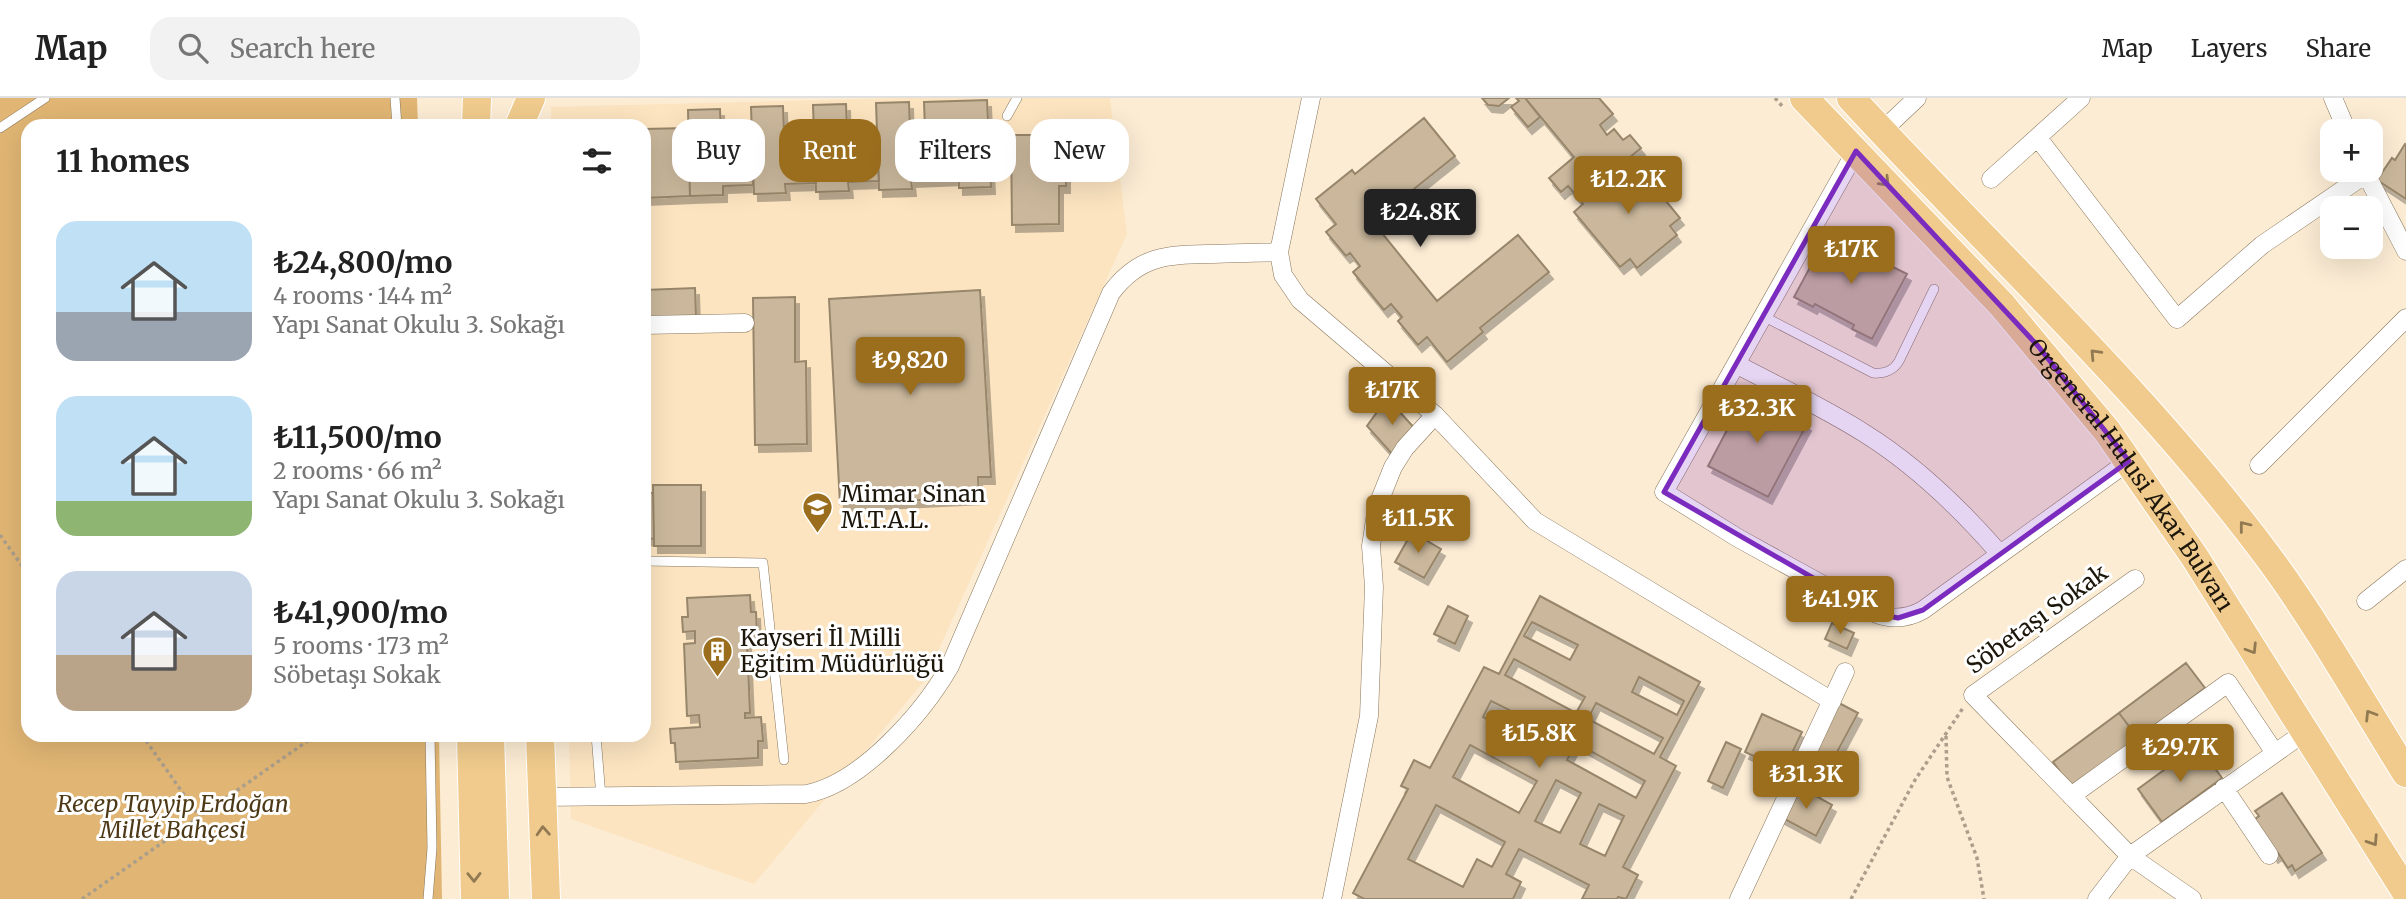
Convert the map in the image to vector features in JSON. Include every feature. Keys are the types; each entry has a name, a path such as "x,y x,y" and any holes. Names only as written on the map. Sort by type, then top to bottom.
{"main road":[{"path":"516,98 518,119"},
{"path":"521,119 531,98"},
{"name":"Orgeneral Hulusi Akar Bulvarı","path":"1804,98 2038,345 2129,461 2173,524 2406,892"},
{"name":"Orgeneral Hulusi Akar Bulvarı","path":"1851,98 2082,340 2234,513 2305,609 2406,773"},
{"path":"1867,98 1882,131"},
{"path":"471,742 475,899"},
{"path":"490,742 495,899"},
{"path":"540,742 547,899"}],"street":[{"path":"1311,98 1279,252 1283,275 1300,300 1435,415 1535,521 1832,701"},
{"path":"1882,131 1917,98"},
{"path":"1991,179 2081,98"},
{"path":"2333,98 2342,119"},
{"path":"2038,138 2177,319 2262,244 2351,182"},
{"path":"1856,151 1664,492 1749,545 1874,613 1890,618 1907,617 1923,610 2129,461"},
{"path":"2370,182 2406,251"},
{"path":"542,797 806,794 832,788 853,774 915,717 950,666 1111,293 1118,283 1136,267 1168,255 1279,252"},
{"path":"2259,465 2406,318"},
{"path":"651,325 745,323"},
{"path":"1736,365 1839,418 1891,451 1956,506 2000,554"},
{"path":"1332,899 1369,716 1374,587 1371,547 1377,506 1393,467 1405,448 1435,415"},
{"path":"2366,601 2406,569"},
{"name":"Söbetaşı Sokak","path":"2135,579 1973,695 2130,856 2192,899"},
{"path":"1739,899 1845,672"},
{"path":"2071,796 2228,683 2275,753"},
{"path":"2097,899 2130,856 2305,732"},
{"path":"2224,788 2269,855"}],"lane":[{"path":"0,128 45,98"},
{"path":"395,98 396,119"},
{"path":"1007,116 1017,98"},
{"path":"1763,317 1873,373 1880,374 1896,366 1934,289"},
{"path":"651,561 763,563 784,760"},
{"path":"428,899 432,848 430,742"},
{"path":"597,742 601,797"}],"path":[{"path":"0,535 21,564"},
{"path":"1851,899 1915,780 1973,695"},
{"path":"1945,734 1947,777 1977,858 1984,899"},
{"path":"147,742 200,816"},
{"path":"82,899 306,742"}],"highlighted area":[{"path":"1856,151 2038,346 2129,461 1923,610 1898,618 1874,613 1664,492"}],"shaded area":[{"name":"Mimar Sinan M.T.A.L.","path":"900,98 1110,98 1113,119 1030,119 1030,182 1120,182 1127,234 925,680 754,884 571,819 569,742 651,742 651,119 551,119 551,107"}],"green space":[{"name":"Recep Tayyip Erdoğan Millet Bahçesi","path":"0,98 417,98 418,119 21,119 21,742 439,742 442,899 0,899"}],"building":[{"path":"1482,98 1509,98 1499,106 1488,105"},
{"path":"1516,98 1525,98 1540,117 1528,127 1511,107 1519,101"},
{"path":"1525,98 1599,98 1613,114 1600,125 1607,135 1614,129 1623,140 1630,135 1641,148 1579,199 1568,186 1561,192 1549,178 1574,157"},
{"path":"987,100 988,119 925,119 924,102"},
{"path":"909,102 910,119 895,119 895,182 911,182 912,189 879,190 881,119 877,119 876,103"},
{"path":"846,104 847,119 813,119 813,105"},
{"path":"783,106 783,119 779,119 779,182 816,183 785,184 786,193 754,194 754,182 765,182 765,119 751,119 751,107"},
{"path":"720,109 720,119 688,119 688,110"},
{"path":"1424,118 1455,156 1373,222 1437,301 1518,235 1549,272 1480,328 1483,332 1447,362 1427,337 1418,345 1398,321 1402,317 1391,304 1384,310 1353,272 1360,266 1350,253 1346,256 1326,232 1336,224 1316,199 1352,170 1355,174"},
{"path":"672,128 672,182 690,182 690,196 651,198 651,129"},
{"path":"1016,135 1030,135 1030,182 1066,182 1066,186 1059,186 1059,224 1012,225 1012,182 1016,182"},
{"path":"2405,144 2406,199 2380,182 2383,182 2383,171 2392,158 2395,160"},
{"path":"1634,162 1680,218 1670,226 1677,235 1637,268 1630,259 1620,267 1574,212 1583,204 1579,199 1620,165 1625,170"},
{"path":"690,182 753,182 753,185 723,186 723,195 690,196"},
{"path":"816,182 848,182 849,191 816,192"},
{"path":"959,182 991,182 991,187 959,188"},
{"path":"1829,232 1849,243 1848,247 1884,266 1885,263 1907,274 1872,339 1852,329 1854,325 1815,304 1813,307 1794,297"},
{"path":"695,288 696,317 651,318 651,290"},
{"path":"980,290 991,477 978,477 979,497 840,504 829,299"},
{"path":"795,297 795,362 806,361 807,444 755,445 753,298"},
{"path":"1747,392 1807,424 1768,497 1708,466"},
{"path":"1387,398 1418,432 1393,455 1367,426"},
{"path":"653,485 701,485 701,546 654,546"},
{"path":"651,493 653,493 654,539 651,539"},
{"path":"1412,532 1441,549 1424,578 1395,562"},
{"name":"Kayseri İl Milli Eğitim Müdürlüğü","path":"750,595 751,612 756,612 757,635 741,636 741,641 747,641 750,713 745,713 745,718 761,717 763,741 758,741 758,758 676,762 675,743 671,743 670,729 700,727 699,715 687,716 684,644 695,643 695,631 683,632 682,617 688,617 687,598"},
{"path":"1540,596 1700,682 1660,757 1676,766 1623,867 1638,875 1626,899 1582,899 1589,885 1519,849 1506,874 1521,882 1513,899 1364,899 1353,893 1408,789 1401,786 1414,760 1430,768 1484,667 1499,674","holes":["1532,622 1578,645 1570,660 1524,636","1514,659 1585,697 1576,713 1505,675","1639,677 1684,701 1677,715 1632,692","1491,701 1562,736 1553,753 1483,717","1596,703 1663,738 1654,754 1588,719","1576,743 1645,781 1636,798 1567,760","1470,745 1537,781 1519,813 1453,777","1556,780 1581,793 1560,833 1535,821","1599,804 1624,816 1605,856 1580,844","1436,805 1505,842 1492,867 1477,859 1463,887 1408,859"]},
{"path":"1448,606 1468,616 1455,644 1434,634"},
{"path":"1832,623 1854,633 1847,649 1825,639"},
{"path":"2186,663 2205,688 2138,738 2119,713"},
{"path":"1839,703 1858,713 1814,795 1796,785"},
{"path":"2119,713 2138,738 2071,787 2053,762"},
{"path":"1762,714 1802,732 1784,770 1745,752"},
{"path":"1726,742 1741,749 1723,788 1708,781"},
{"path":"2198,745 2222,778 2162,822 2138,789"},
{"path":"1796,785 1832,805 1816,836 1779,816"},
{"path":"2282,793 2322,853 2295,871 2292,865 2288,868 2278,853 2274,856 2255,819 2259,816 2255,811"}],"place":[{"name":"Mimar Sinan M.T.A.L.","path":"818,534"},
{"name":"Kayseri İl Milli Eğitim Müdürlüğü","path":"717,678"}]}
